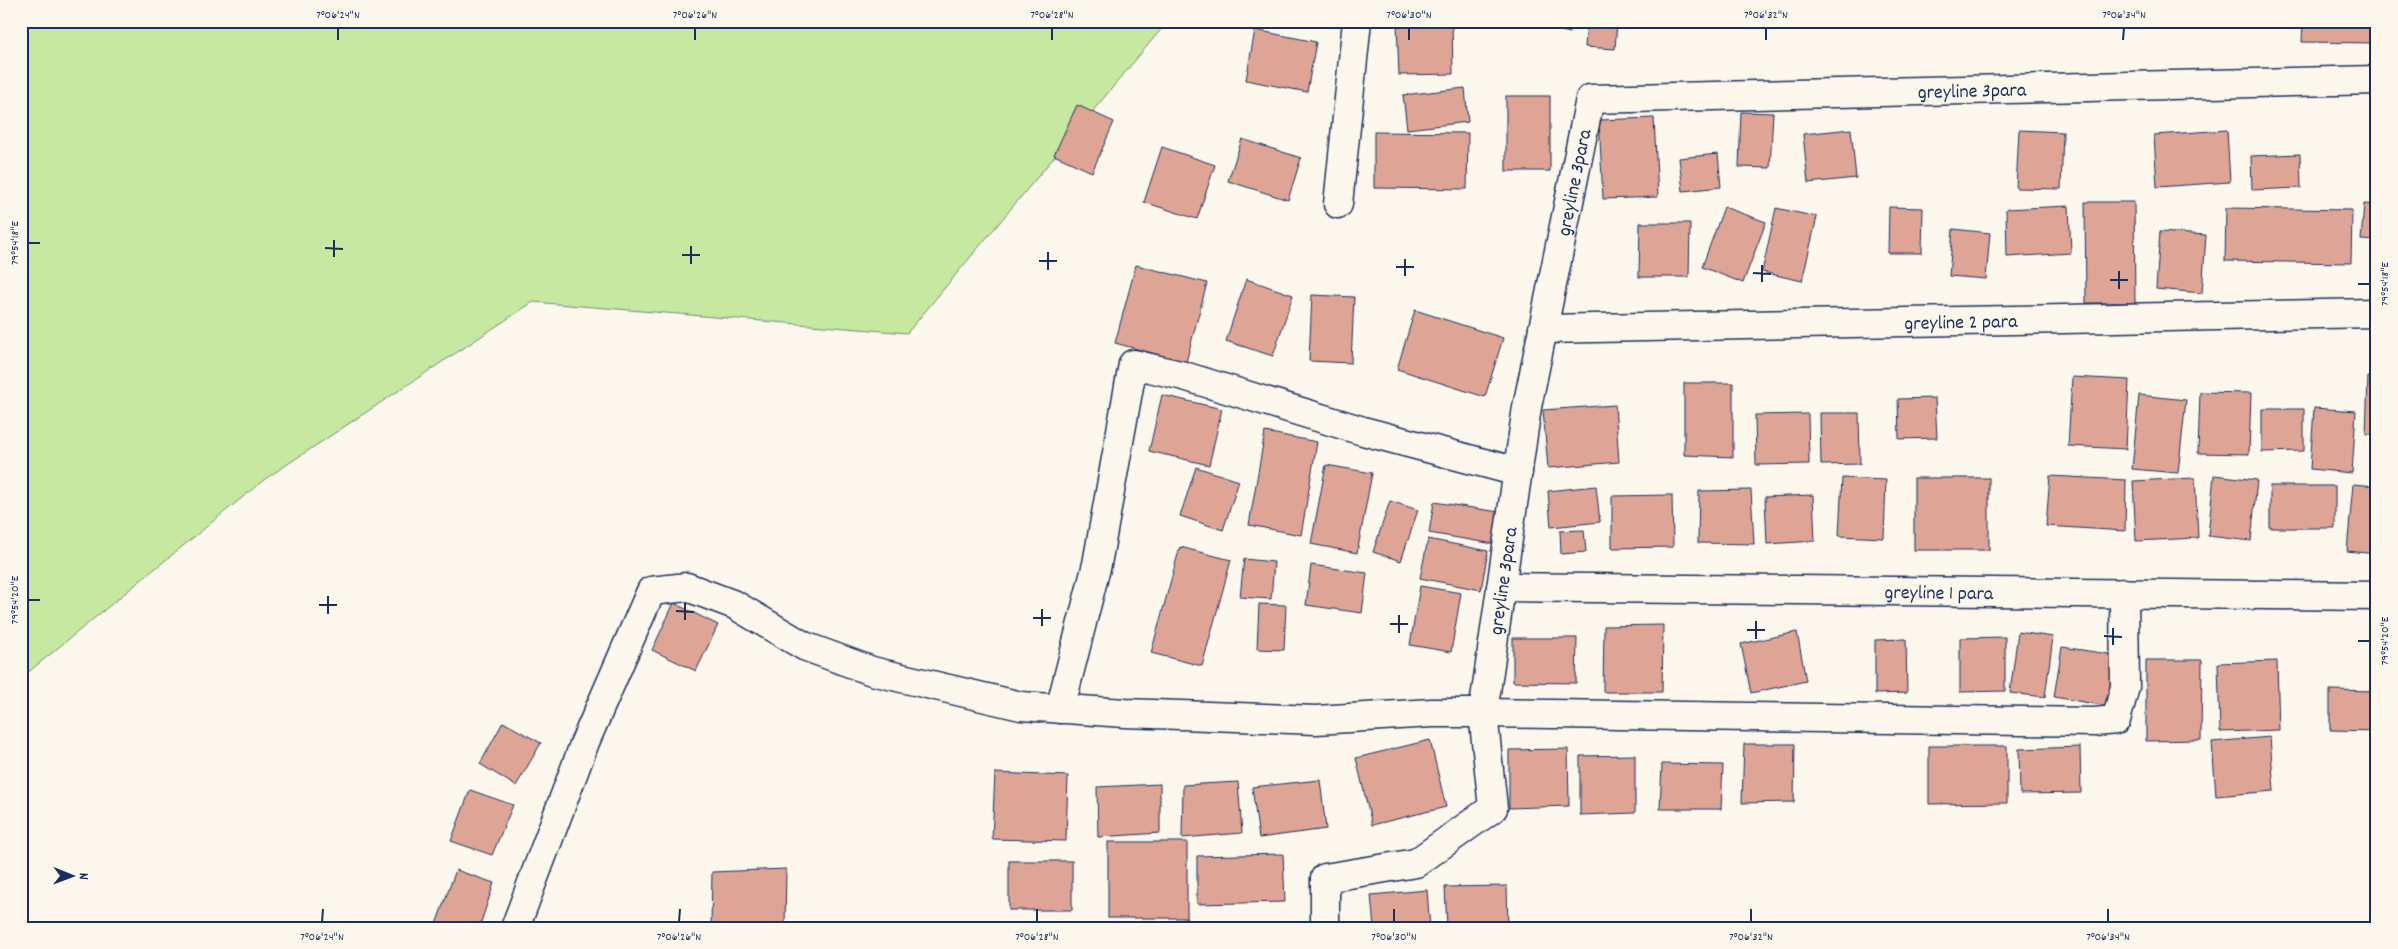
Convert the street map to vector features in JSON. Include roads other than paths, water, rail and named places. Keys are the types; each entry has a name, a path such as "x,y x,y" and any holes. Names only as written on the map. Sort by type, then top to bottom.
{"street":[{"path":"1338,204 1358,21"},
{"name":"greyline 3para","path":"1325,928 1326,878 1416,863 1492,808 1483,713 1527,407 1590,99 2377,80"},
{"name":"greyline 2 para","path":"1543,329 2377,313"},
{"path":"1060,709 1097,564 1132,364 1184,376 1363,431 1518,472"},
{"path":"515,928 585,742 651,591 687,587 735,605 804,646 872,671 1020,706 1316,720 1432,713 1483,713 2094,722 2116,720 2125,687 2124,593"},
{"name":"greyline 1 para","path":"1501,587 2377,596"}]}
